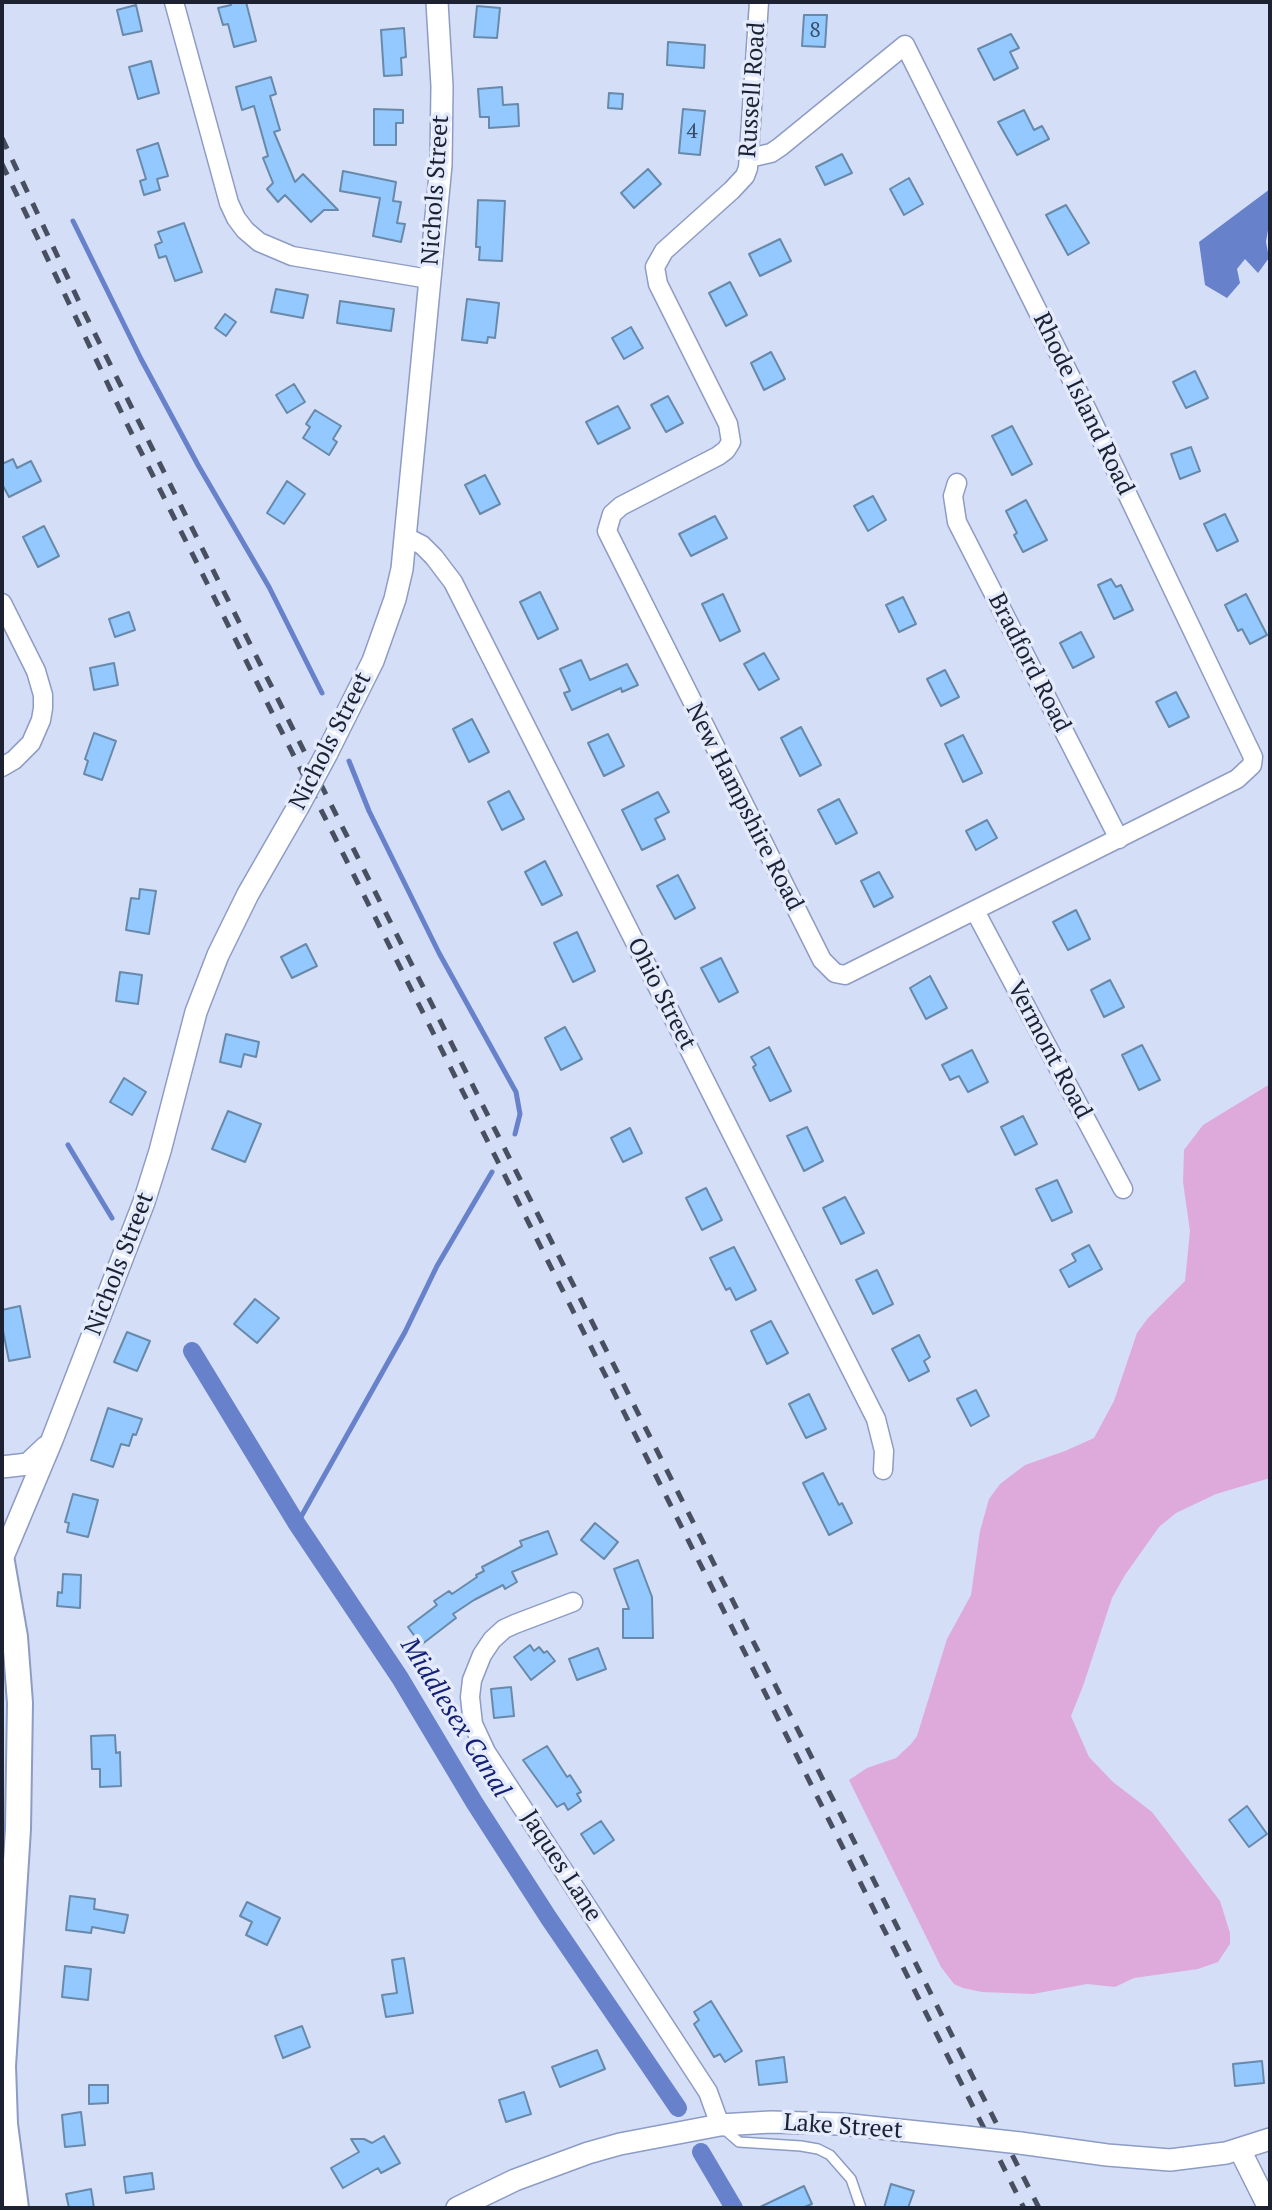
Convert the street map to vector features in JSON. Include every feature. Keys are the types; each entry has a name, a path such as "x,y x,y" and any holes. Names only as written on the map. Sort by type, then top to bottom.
{"main road":[{"path":"2,1560 15,1637 20,1703 18,1829 6,1989 3,2090 16,2208"}],"street":[{"path":"174,2 229,203 245,230 258,242 292,256 429,279"},
{"name":"Nichols Street","path":"2,1560 147,1195 196,1012 218,955 248,894 298,807 359,691 395,598 406,537 442,139 437,2"},
{"name":"Russell Road","path":"655,267 664,251 740,182 748,167 759,2"},
{"name":"Rhode Island Road","path":"749,158 771,153 780,147 905,45 1083,402 1239,724 1251,749 1252,765"},
{"name":"New Hampshire Road","path":"655,267 658,284 728,424 731,442 719,456 621,506 612,514 607,531 815,948 828,968 835,973 852,973 1237,779 1252,765"},
{"name":"Bradford Road","path":"957,483 953,496 957,522 1119,839"},
{"name":"Ohio Street","path":"406,537 422,545 435,557 453,582 876,1419 884,1451 883,1470"},
{"path":"2,603 36,671 43,695 41,720 31,743 14,760 2,767"},
{"name":"Vermont Road","path":"975,911 1124,1189"},
{"name":"Nichols Street","path":"2,1467 28,1464 43,1452 51,1440"},
{"name":"Jaques Lane","path":"573,1602 515,1623 492,1640 482,1655 472,1680 470,1698 473,1724 486,1752 708,2092 720,2125"},
{"name":"Lake Street","path":"457,2208 515,2180 588,2153 720,2125 815,2123 966,2137 1147,2159 1192,2158 1240,2150 1270,2139"},
{"path":"1240,2150 1269,2208"}],"lane":[{"path":"720,2125 738,2142 801,2146 818,2149 830,2155 851,2179 861,2208"}],"shaded area":[{"path":"1270,1084 1270,1478 1216,1494 1176,1513 1159,1527 1112,1598 1071,1716 1089,1757 1113,1782 1152,1812 1220,1901 1230,1933 1230,1944 1218,1962 1198,1969 1134,1978 1115,1987 1087,1984 1033,1994 982,1992 963,1988 954,1984 941,1967 849,1780 867,1768 896,1758 917,1736 947,1639 971,1595 980,1531 989,1499 1000,1484 1025,1465 1094,1438 1114,1401 1137,1333 1185,1281 1190,1231 1183,1182 1184,1150 1203,1125"}],"water":[{"path":"1270,189 1270,218 1266,242 1269,258 1258,273 1245,259 1237,269 1240,283 1227,298 1205,285 1199,242"}],"building":[{"path":"230,2 246,2 256,41 234,47 228,24 223,25 218,8 231,5"},
{"path":"136,5 142,31 123,35 117,10"},
{"path":"477,6 500,8 497,38 474,37"},
{"path":"804,15 827,15 825,47 802,46"},
{"path":"404,28 406,57 401,58 402,75 384,76 381,30"},
{"path":"1011,34 1019,48 1010,52 1018,68 994,80 978,49"},
{"path":"668,42 705,45 704,68 667,65"},
{"path":"151,61 159,93 138,99 129,67"},
{"path":"271,77 276,94 270,96 280,130 274,132 295,182 303,174 338,210 324,210 311,222 285,195 278,202 267,189 273,183 263,158 268,156 254,106 242,110 236,87"},
{"path":"502,87 503,105 518,104 519,126 489,128 489,117 480,117 478,89"},
{"path":"609,93 623,94 622,109 608,108"},
{"path":"374,109 403,110 403,123 396,123 396,145 374,145"},
{"path":"683,109 705,111 700,155 679,153"},
{"path":"1024,110 1034,130 1042,126 1049,139 1017,155 998,122"},
{"path":"158,143 168,176 157,179 160,190 144,195 140,181 146,179 137,150"},
{"path":"842,154 852,173 825,185 816,167"},
{"path":"648,169 661,184 634,208 621,193"},
{"path":"343,171 396,182 393,201 401,202 397,223 405,224 401,242 373,236 380,198 340,191"},
{"path":"909,178 923,204 904,215 890,189"},
{"path":"478,200 505,201 502,261 479,260 480,247 476,247"},
{"path":"1066,205 1089,243 1068,255 1046,215"},
{"path":"184,223 202,272 175,281 166,256 159,258 155,245 162,242 158,232"},
{"path":"780,239 791,261 760,276 749,254"},
{"path":"730,282 747,315 726,326 709,293"},
{"path":"276,289 308,295 303,318 271,312"},
{"path":"467,299 499,303 495,338 488,337 487,343 462,340"},
{"path":"340,301 394,309 391,331 337,323"},
{"path":"225,314 236,322 226,336 215,328"},
{"path":"631,327 643,348 624,359 612,338"},
{"path":"771,352 785,379 764,390 751,363"},
{"path":"1195,371 1208,398 1186,408 1173,382"},
{"path":"294,384 305,402 287,413 276,395"},
{"path":"668,396 683,423 666,432 651,405"},
{"path":"618,406 630,428 598,444 586,422"},
{"path":"315,410 341,426 333,439 337,442 329,455 303,438 310,427 306,424"},
{"path":"1012,426 1032,464 1012,475 992,436"},
{"path":"1191,447 1200,471 1180,479 1171,454"},
{"path":"13,459 17,468 31,461 41,481 9,497 2,484 2,464"},
{"path":"485,475 500,504 480,514 465,485"},
{"path":"287,481 305,494 284,524 267,513"},
{"path":"873,496 886,520 868,531 854,506"},
{"path":"1026,500 1047,540 1023,552 1006,511"},
{"path":"1225,514 1238,541 1217,551 1204,524"},
{"path":"715,516 727,538 691,556 679,534"},
{"path":"44,526 59,556 38,567 23,537"},
{"path":"1111,579 1116,587 1121,585 1133,610 1114,619 1098,585"},
{"path":"540,592 558,629 538,639 520,602"},
{"path":"723,594 740,631 720,641 702,604"},
{"path":"1246,594 1267,635 1250,644 1242,629 1238,631 1225,605"},
{"path":"903,597 916,624 899,632 886,605"},
{"path":"129,612 135,630 115,637 109,619"},
{"path":"1081,632 1094,657 1073,668 1060,643"},
{"path":"764,653 779,679 759,690 744,664"},
{"path":"581,660 590,680 627,664 638,685 622,692 621,688 572,710 564,693 570,691 560,669"},
{"path":"114,663 118,685 94,690 90,668"},
{"path":"945,670 959,697 941,706 927,679"},
{"path":"1176,692 1189,717 1169,727 1156,702"},
{"path":"472,719 489,752 469,762 453,729"},
{"path":"801,727 821,765 800,776 781,738"},
{"path":"94,733 116,741 102,780 84,774 88,761 85,759"},
{"path":"608,734 624,766 604,776 588,743"},
{"path":"963,735 982,773 963,782 945,744"},
{"path":"509,791 524,819 502,830 488,802"},
{"path":"658,792 669,812 655,819 665,839 642,850 622,810"},
{"path":"839,799 857,833 836,844 818,810"},
{"path":"987,820 997,838 976,850 966,831"},
{"path":"545,861 562,895 542,905 525,872"},
{"path":"879,872 893,897 874,907 861,881"},
{"path":"678,875 695,908 675,919 657,886"},
{"path":"140,889 156,891 149,934 126,930 131,898 139,899"},
{"path":"1076,910 1090,939 1068,950 1053,922"},
{"path":"577,932 595,971 573,982 554,943"},
{"path":"306,944 317,966 292,978 281,957"},
{"path":"721,958 738,992 719,1002 701,968"},
{"path":"120,972 142,975 138,1004 116,1001"},
{"path":"930,976 947,1008 926,1019 910,988"},
{"path":"1110,980 1124,1007 1104,1017 1091,990"},
{"path":"565,1027 582,1059 561,1070 545,1038"},
{"path":"226,1034 259,1042 256,1057 244,1054 241,1067 220,1062"},
{"path":"1142,1045 1160,1080 1139,1090 1122,1055"},
{"path":"769,1047 791,1091 770,1101 753,1067 756,1065 751,1057"},
{"path":"972,1050 988,1082 968,1092 959,1076 950,1080 942,1065"},
{"path":"124,1078 146,1092 132,1115 110,1102"},
{"path":"228,1111 261,1124 245,1162 212,1149"},
{"path":"1023,1116 1037,1144 1015,1155 1001,1127"},
{"path":"807,1127 823,1161 804,1171 787,1136"},
{"path":"630,1128 642,1153 623,1162 611,1138"},
{"path":"1057,1180 1072,1212 1052,1221 1036,1189"},
{"path":"706,1188 722,1220 702,1230 686,1198"},
{"path":"845,1197 864,1233 841,1244 823,1208"},
{"path":"1089,1245 1102,1269 1069,1287 1060,1270 1076,1261 1072,1254"},
{"path":"734,1247 756,1290 736,1300 730,1288 726,1290 710,1258"},
{"path":"877,1270 893,1304 873,1314 856,1280"},
{"path":"255,1299 279,1318 257,1343 234,1324"},
{"path":"20,1306 30,1357 9,1361 2,1326 2,1310"},
{"path":"771,1321 788,1353 767,1364 751,1331"},
{"path":"127,1332 150,1341 137,1371 114,1362"},
{"path":"919,1335 930,1357 924,1361 929,1371 909,1381 892,1349"},
{"path":"976,1390 989,1416 971,1426 957,1399"},
{"path":"809,1394 826,1429 806,1438 789,1404"},
{"path":"108,1408 142,1419 129,1446 121,1444 113,1467 91,1460"},
{"path":"823,1473 839,1505 842,1503 852,1523 829,1535 803,1483"},
{"path":"73,1494 98,1500 88,1537 67,1532 69,1523 65,1522"},
{"path":"595,1523 618,1542 604,1559 581,1540"},
{"path":"548,1531 557,1554 512,1572 517,1582 505,1589 503,1585 474,1600 453,1614 456,1618 421,1645 408,1627 437,1605 434,1601 449,1591 452,1594 484,1571 482,1567 522,1546 520,1541"},
{"path":"638,1560 652,1597 653,1638 623,1638 623,1609 629,1609 614,1569"},
{"path":"63,1574 81,1575 80,1608 57,1606 58,1592 62,1593"},
{"path":"530,1645 534,1651 539,1647 544,1653 547,1651 555,1661 531,1680 514,1657"},
{"path":"598,1648 606,1669 577,1680 569,1659"},
{"path":"511,1687 514,1716 494,1718 491,1689"},
{"path":"115,1735 116,1753 120,1752 121,1786 100,1787 100,1769 92,1769 91,1736"},
{"path":"547,1746 567,1777 570,1775 581,1792 577,1794 581,1801 568,1810 564,1803 557,1807 523,1760"},
{"path":"1247,1806 1267,1834 1249,1847 1229,1820"},
{"path":"601,1821 614,1840 594,1854 581,1834"},
{"path":"70,1896 95,1899 94,1909 128,1915 124,1933 92,1927 91,1933 66,1930"},
{"path":"247,1902 280,1918 267,1945 246,1935 252,1922 240,1916"},
{"path":"404,1958 413,2013 386,2017 382,1995 397,1993 392,1960"},
{"path":"65,1966 91,1969 88,2000 62,1997"},
{"path":"711,2001 742,2051 725,2062 720,2054 714,2057 694,2024 699,2020 694,2012"},
{"path":"302,2026 310,2047 283,2058 275,2036"},
{"path":"597,2050 605,2069 560,2087 552,2067"},
{"path":"784,2057 787,2082 759,2085 756,2061"},
{"path":"1262,2061 1264,2083 1235,2086 1233,2064"},
{"path":"89,2085 108,2085 108,2103 89,2104"},
{"path":"524,2092 531,2114 506,2122 499,2100"},
{"path":"81,2112 85,2145 65,2147 62,2115"},
{"path":"384,2136 400,2163 381,2173 378,2168 343,2188 331,2168 359,2152 351,2139 364,2139 372,2143"},
{"path":"152,2173 154,2189 126,2193 124,2177"},
{"path":"891,2184 914,2191 908,2208 884,2208"},
{"path":"804,2186 812,2204 802,2208 758,2208"},
{"path":"91,2189 94,2208 69,2208 66,2194"}],"waterway":[{"path":"73,221 141,359 198,465 269,587 322,693"},
{"path":"349,761 369,811 439,953 516,1092 520,1114 515,1134"},
{"name":"Middlesex Canal","path":"68,1145 112,1218"},
{"path":"297,1524 405,1332 437,1266 492,1172"},
{"name":"Middlesex Canal","path":"192,1351 297,1524 400,1678 474,1802 548,1917 678,2108"},
{"name":"Middlesex Canal","path":"701,2152 734,2208"}],"railway":[{"path":"2,138 81,306 240,624 1039,2208"},
{"path":"2,164 128,426 1024,2208"}]}
